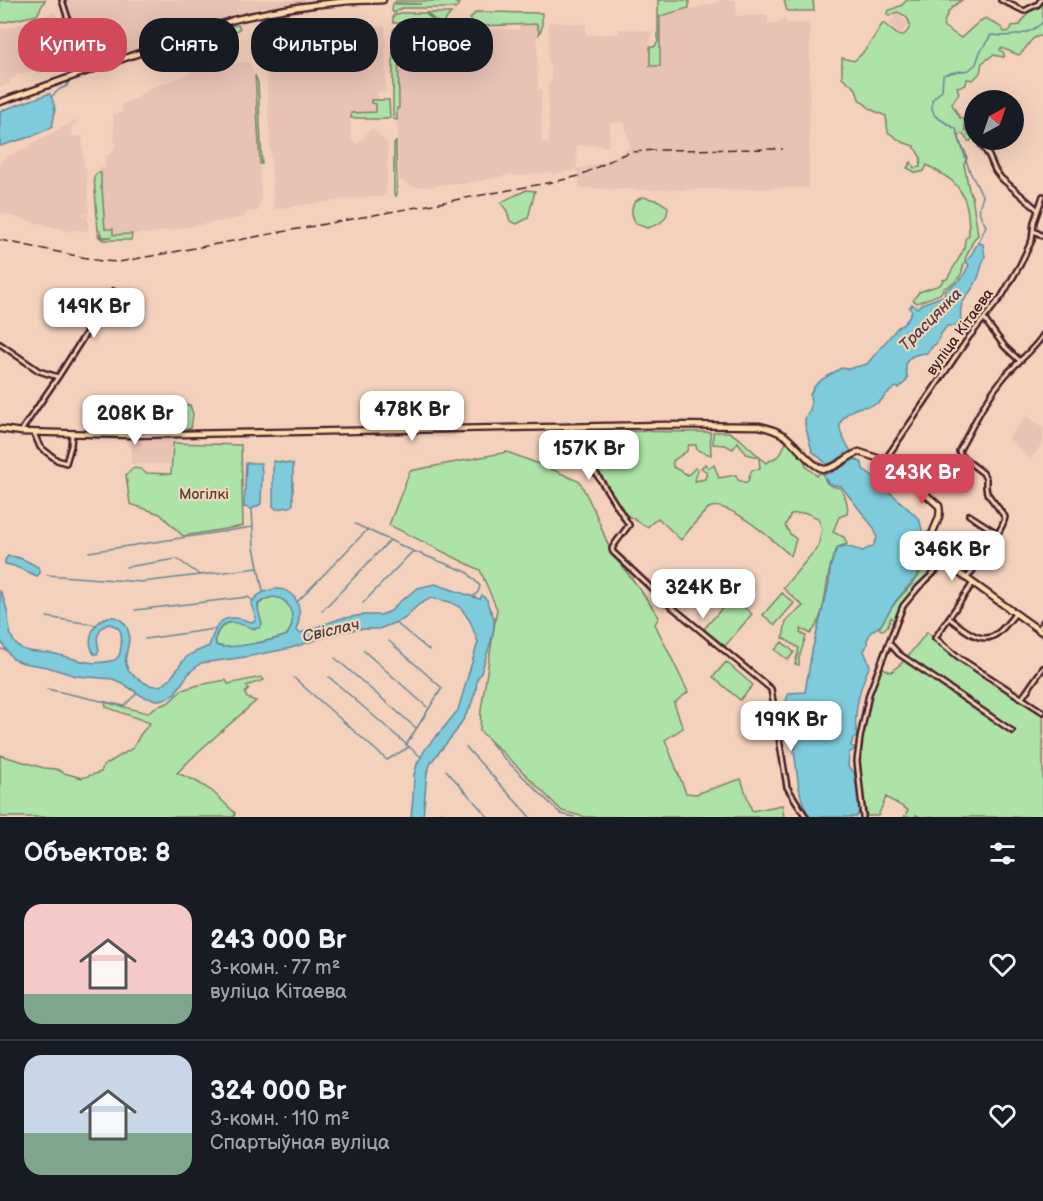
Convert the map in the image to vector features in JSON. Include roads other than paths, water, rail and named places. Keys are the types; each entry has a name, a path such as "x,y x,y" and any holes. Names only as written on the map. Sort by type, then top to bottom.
{"main road":[{"path":"127,57 233,20 257,14 343,1 383,0"},
{"path":"0,102 85,72"},
{"path":"0,429 34,433 101,435 752,425 772,429 783,435 818,468 833,467 854,453 885,460 939,506 940,511 931,541 935,553 944,563 1043,633"}],"street":[{"path":"62,0 68,18"},
{"path":"1002,0 1024,11 1041,0"},
{"path":"985,150 1001,178 1038,210"},
{"name":"вуліца Кітаева","path":"885,460 969,337 1002,296 1032,240 1034,222 1043,196"},
{"path":"1034,231 1043,236"},
{"path":"22,432 113,291"},
{"path":"984,319 1005,347 1019,360"},
{"path":"966,578 982,559 1002,527 1005,517 988,495 985,476 961,456 959,451 982,407 994,390 1043,335"},
{"path":"0,344 39,371 58,377"},
{"path":"571,427 584,453 629,525 614,545 613,552 666,602 771,689 787,787 806,817"},
{"path":"34,433 40,447 57,460 66,463 72,434"},
{"path":"969,514 997,533"},
{"path":"863,817 857,766 869,694 905,604 944,563"},
{"path":"973,583 936,638 961,659 1043,712"},
{"path":"949,618 976,637 985,638 999,633 1016,614"},
{"path":"1038,630 1043,622"},
{"path":"889,643 899,654 1012,731"},
{"path":"1022,698 1043,668"}],"water":[{"path":"48,94 52,99 55,114 52,127 33,136 0,146 0,111"},
{"path":"978,243 983,244 985,257 977,280 961,307 961,321 955,326 947,326 937,343 927,353 915,355 909,359 906,366 907,380 899,388 896,387 878,403 855,409 843,418 840,423 841,433 851,451 828,465 812,451 805,425 805,418 811,404 810,395 814,387 841,368 848,369 867,364 898,327 905,323 912,311 909,308 912,304 917,308 943,296 946,290 962,278 969,265 966,262"},
{"path":"855,459 862,463 863,469 880,481 884,489 920,521 923,534 920,535 920,539 923,542 923,565 881,625 871,632 864,651 870,666 858,701 856,730 858,737 853,738 851,746 855,749 849,753 848,767 854,772 859,813 856,817 809,817 802,800 797,776 794,751 798,731 785,703 789,693 805,692 834,555 838,548 845,546 863,551 873,546 877,538 874,528 841,486 830,484 824,476"},
{"path":"273,461 293,464 293,504 290,507 276,509 273,506"},
{"path":"246,463 261,463 261,504 252,509 244,507"},
{"path":"8,556 31,563 38,567 40,573 37,576 5,564"},
{"name":"Свіслач","path":"435,584 480,599 482,595 487,600 494,618 492,638 477,679 470,708 457,730 432,761 427,772 423,817 411,817 417,764 426,748 458,710 478,642 470,621 461,608 450,602 431,598 418,605 404,619 379,629 341,632 291,648 201,663 190,672 175,693 159,700 142,696 113,679 76,676 47,667 23,663 13,659 0,639 0,590 6,606 12,637 21,648 32,652 55,654 84,662 98,663 115,660 120,654 121,632 119,629 108,624 101,628 97,638 99,651 97,654 94,654 90,638 97,624 109,617 115,617 122,621 129,633 126,664 129,670 148,685 155,686 166,683 188,656 209,646 215,629 222,621 233,618 254,622 256,618 251,604 264,592 279,589 292,595 299,607 299,622 296,630 300,633 339,619 362,615 381,615 391,611 418,588","holes":["279,598 285,601 291,611 292,623 287,635 240,646 216,645 217,634 228,623 259,628 262,624 258,604 266,599"]}],"waterway":[{"name":"Трасцянка","path":"978,243 986,226 980,212 983,197 970,172 956,129 935,116 932,100 942,90 943,75 969,70 976,64 980,52 991,35 1019,34 1043,22"},
{"path":"51,97 68,83"},
{"path":"252,509 254,547 263,591"},
{"path":"355,524 413,551 467,572 480,586 473,597"},
{"path":"89,552 253,527"},
{"path":"297,602 367,530"},
{"path":"322,611 390,540"},
{"path":"363,603 412,552"},
{"path":"126,567 177,559 200,575"},
{"path":"47,575 142,582 258,568"},
{"path":"135,610 248,597 252,600"},
{"path":"47,617 96,625"},
{"path":"396,623 429,650"},
{"path":"145,639 215,629"},
{"path":"389,641 442,688 406,745"},
{"path":"0,649 6,650"},
{"path":"363,650 427,707"},
{"path":"335,658 416,728"},
{"path":"329,677 421,757"},
{"path":"294,678 387,760 409,747"},
{"path":"47,689 124,706 137,693"},
{"path":"491,743 561,814 574,817"},
{"path":"466,747 530,817"},
{"path":"446,770 488,817"},
{"path":"441,812 446,817"}],"railway":[{"path":"0,240 101,261 119,262 558,181 579,176 633,152 783,149"}],"park label":[{"name":"Могілкі","path":"204,494"}]}
